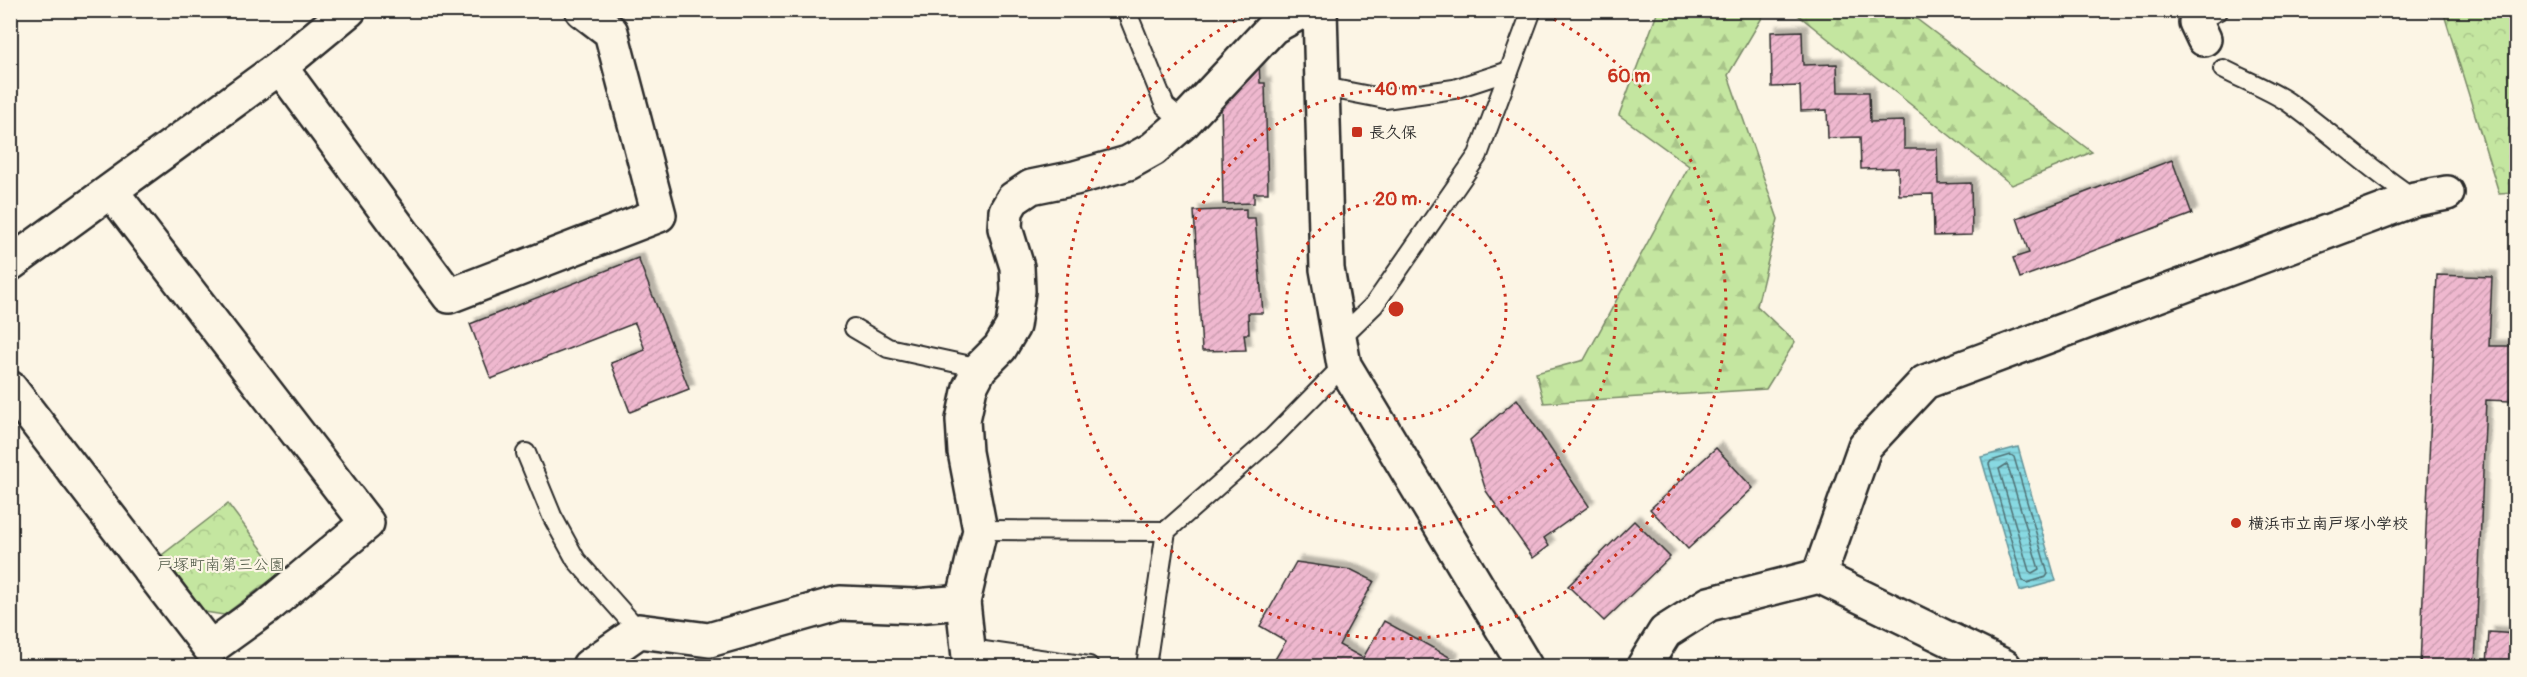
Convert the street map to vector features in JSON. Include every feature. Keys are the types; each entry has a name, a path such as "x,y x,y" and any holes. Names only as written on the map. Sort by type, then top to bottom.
{"street":[{"path":"280,67 449,296 659,215 610,32 582,10"},
{"path":"970,658 963,602 980,530 965,452 963,420 970,387 980,368 1000,348 1013,326 1018,291 1017,267 1005,228 1006,212 1013,199 1030,187 1075,178 1128,163 1154,149 1184,122 1273,27 1304,10"},
{"path":"1320,10 1328,269 1341,352 1525,666"},
{"path":"10,264 280,67 334,15"},
{"path":"10,388 209,657 367,523 111,191"},
{"path":"1819,576 1865,446 1925,382 2415,199 2447,193"},
{"path":"1644,666 1665,632 1709,604 1819,576 2004,666"},
{"path":"589,666 639,631 709,640 840,603 915,606 963,602"}],"lane":[{"path":"1126,10 1165,106 1184,122"},
{"path":"1146,666 1167,531 1273,437 1341,352 1374,306 1478,155 1533,10"},
{"path":"2223,69 2285,101 2335,136 2376,173 2415,199"},
{"path":"1324,87 1385,99 1454,89 1509,71"},
{"path":"854,328 888,348 980,368"},
{"path":"526,453 552,516 576,560 639,631"},
{"path":"980,530 1167,531"},
{"path":"970,658 1089,666"}],"green space":[{"path":"1658,11 1766,11 1728,75 1778,219 1757,306 1795,342 1766,389 1544,403 1536,373 1584,360 1689,166 1619,115"},
{"path":"1793,11 1906,11 2092,152 2012,185"},
{"path":"2443,11 2516,11 2516,192 2499,193"},
{"name":"戸塚町南第三公園","path":"228,504 280,573 224,615 205,612 162,555"}],"water":[{"path":"2018,447 2056,581 2020,591 1981,457"}],"building":[{"path":"1802,31 1803,65 1837,64 1838,92 1869,92 1870,122 1904,121 1904,149 1937,149 1938,184 1971,183 1972,235 1934,236 1933,194 1899,195 1898,168 1861,169 1860,137 1828,138 1827,110 1801,111 1800,86 1772,87 1771,32"},
{"path":"1259,60 1260,83 1265,83 1268,193 1254,193 1254,203 1223,204 1221,102"},
{"path":"2172,160 2192,214 2020,278 2013,258 2029,253 2017,218"},
{"path":"1246,209 1246,218 1255,218 1263,313 1248,313 1249,334 1244,334 1246,350 1202,351 1194,211"},
{"path":"638,258 689,389 630,412 611,363 645,350 635,323 491,379 470,324"},
{"path":"2437,275 2492,277 2489,346 2513,346 2510,401 2486,400 2475,666 2420,666"},
{"path":"1517,399 1589,506 1544,538 1549,546 1533,558 1486,491 1470,440"},
{"path":"1716,448 1753,488 1688,549 1650,509"},
{"path":"1634,521 1670,557 1604,621 1568,586"},
{"path":"1296,562 1352,570 1374,581 1339,645 1363,658 1384,621 1453,659 1449,666 1271,666 1286,641 1260,626"},
{"path":"2489,632 2516,634 2516,666 2487,666"}],"place":[{"name":"長久保","path":"1357,132"},
{"name":"横浜市立南戸塚小学校","path":"2236,523"}]}
